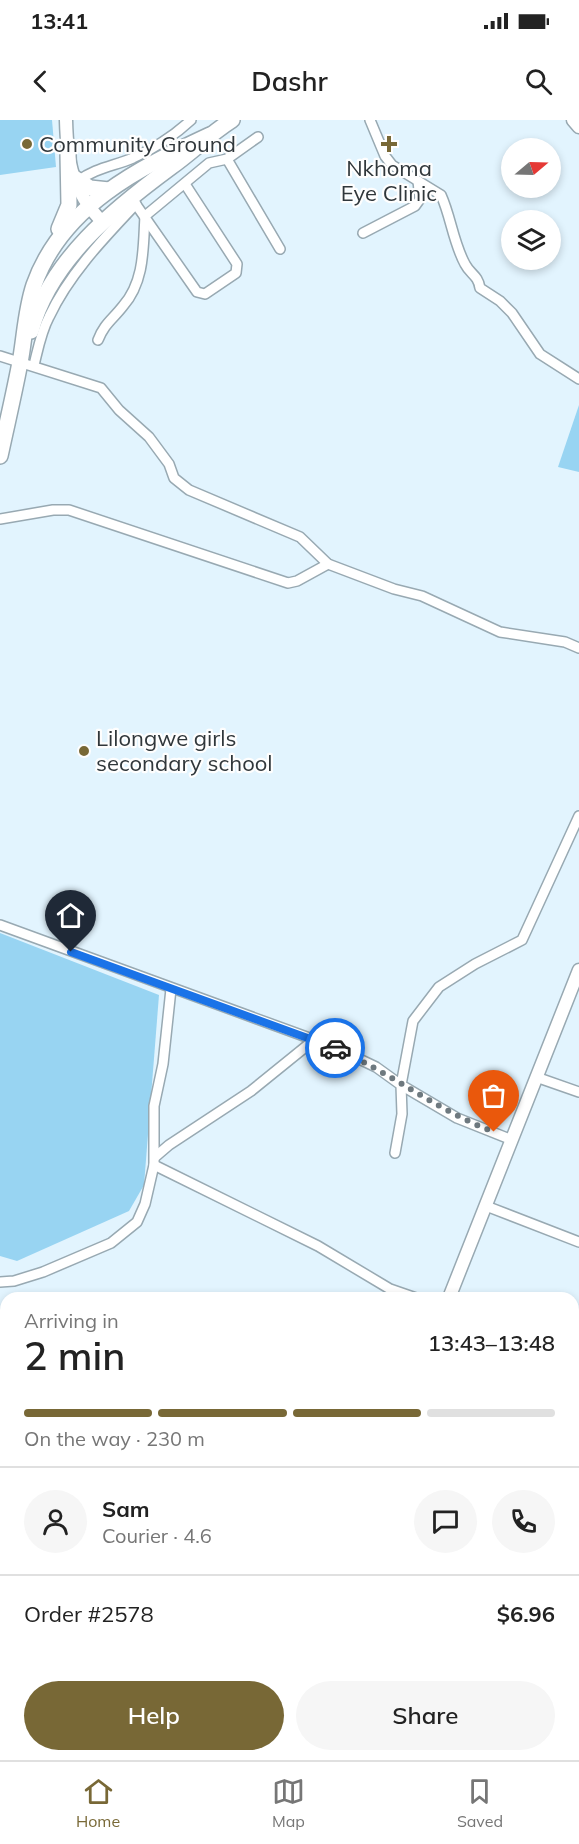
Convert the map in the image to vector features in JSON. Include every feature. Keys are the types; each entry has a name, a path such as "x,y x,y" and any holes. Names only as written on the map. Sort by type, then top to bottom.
{"highway":[{"path":"0,456 34,321 71,256 102,222 133,200 210,135 232,120"},
{"path":"39,273 60,237 87,207 109,190 175,151 210,135"},
{"path":"25,360 28,306 39,273 69,205 68,153"},
{"path":"75,179 90,188 109,190"}],"street":[{"path":"66,120 68,153 77,190 87,207 102,222"},
{"path":"75,179 134,157 167,140 191,120"},
{"path":"370,120 385,156 392,165 441,195 449,225 466,266 476,275 480,288 500,301 512,313 540,354 579,379"},
{"path":"573,120 579,127"},
{"path":"98,340 104,324 124,305 138,281 143,262 145,216 209,163 227,159 258,137"},
{"path":"227,159 280,249"},
{"path":"363,233 415,206 420,199 418,181"},
{"path":"25,360 63,293 133,200 197,292 205,294 236,273 237,264 185,184"},
{"path":"0,356 25,360 101,388 119,410 149,437 169,464 177,482 189,490 300,537 328,564 394,589 422,596 500,632 565,642 579,648"},
{"path":"0,519 52,510 69,510 288,583 297,581 328,564"},
{"path":"395,1153 402,1113 401,1085 413,1021 439,987 483,959 522,940 579,816"},
{"path":"0,925 314,1040 376,1067 401,1085 457,1118 512,1140"},
{"path":"454,1292 579,970"},
{"path":"0,1282 15,1281 43,1272 111,1243 127,1233 141,1215 154,1161 154,1106 163,1064 171,989"},
{"path":"154,1161 169,1144 251,1091 314,1040"},
{"path":"536,1077 579,1092"},
{"path":"154,1161 318,1246 399,1292"},
{"path":"486,1206 579,1242"}],"shaded area":[{"name":"Community Ground","path":"0,120 52,120 56,167 0,175"},
{"path":"579,405 579,472 558,467"},
{"path":"0,933 159,995 144,1185 129,1211 17,1261 0,1256"}],"way so far":[{"path":"335,1048 376,1067 393,1077 401,1085 457,1118 494,1132"}],"place":[{"name":"Community Ground","path":"27,144"},
{"name":"Nkhoma Eye Clinic","path":"389,144"},
{"name":"Lilongwe girls secondary school","path":"84,751"}],"route":[{"path":"71,952 335,1048"}]}
